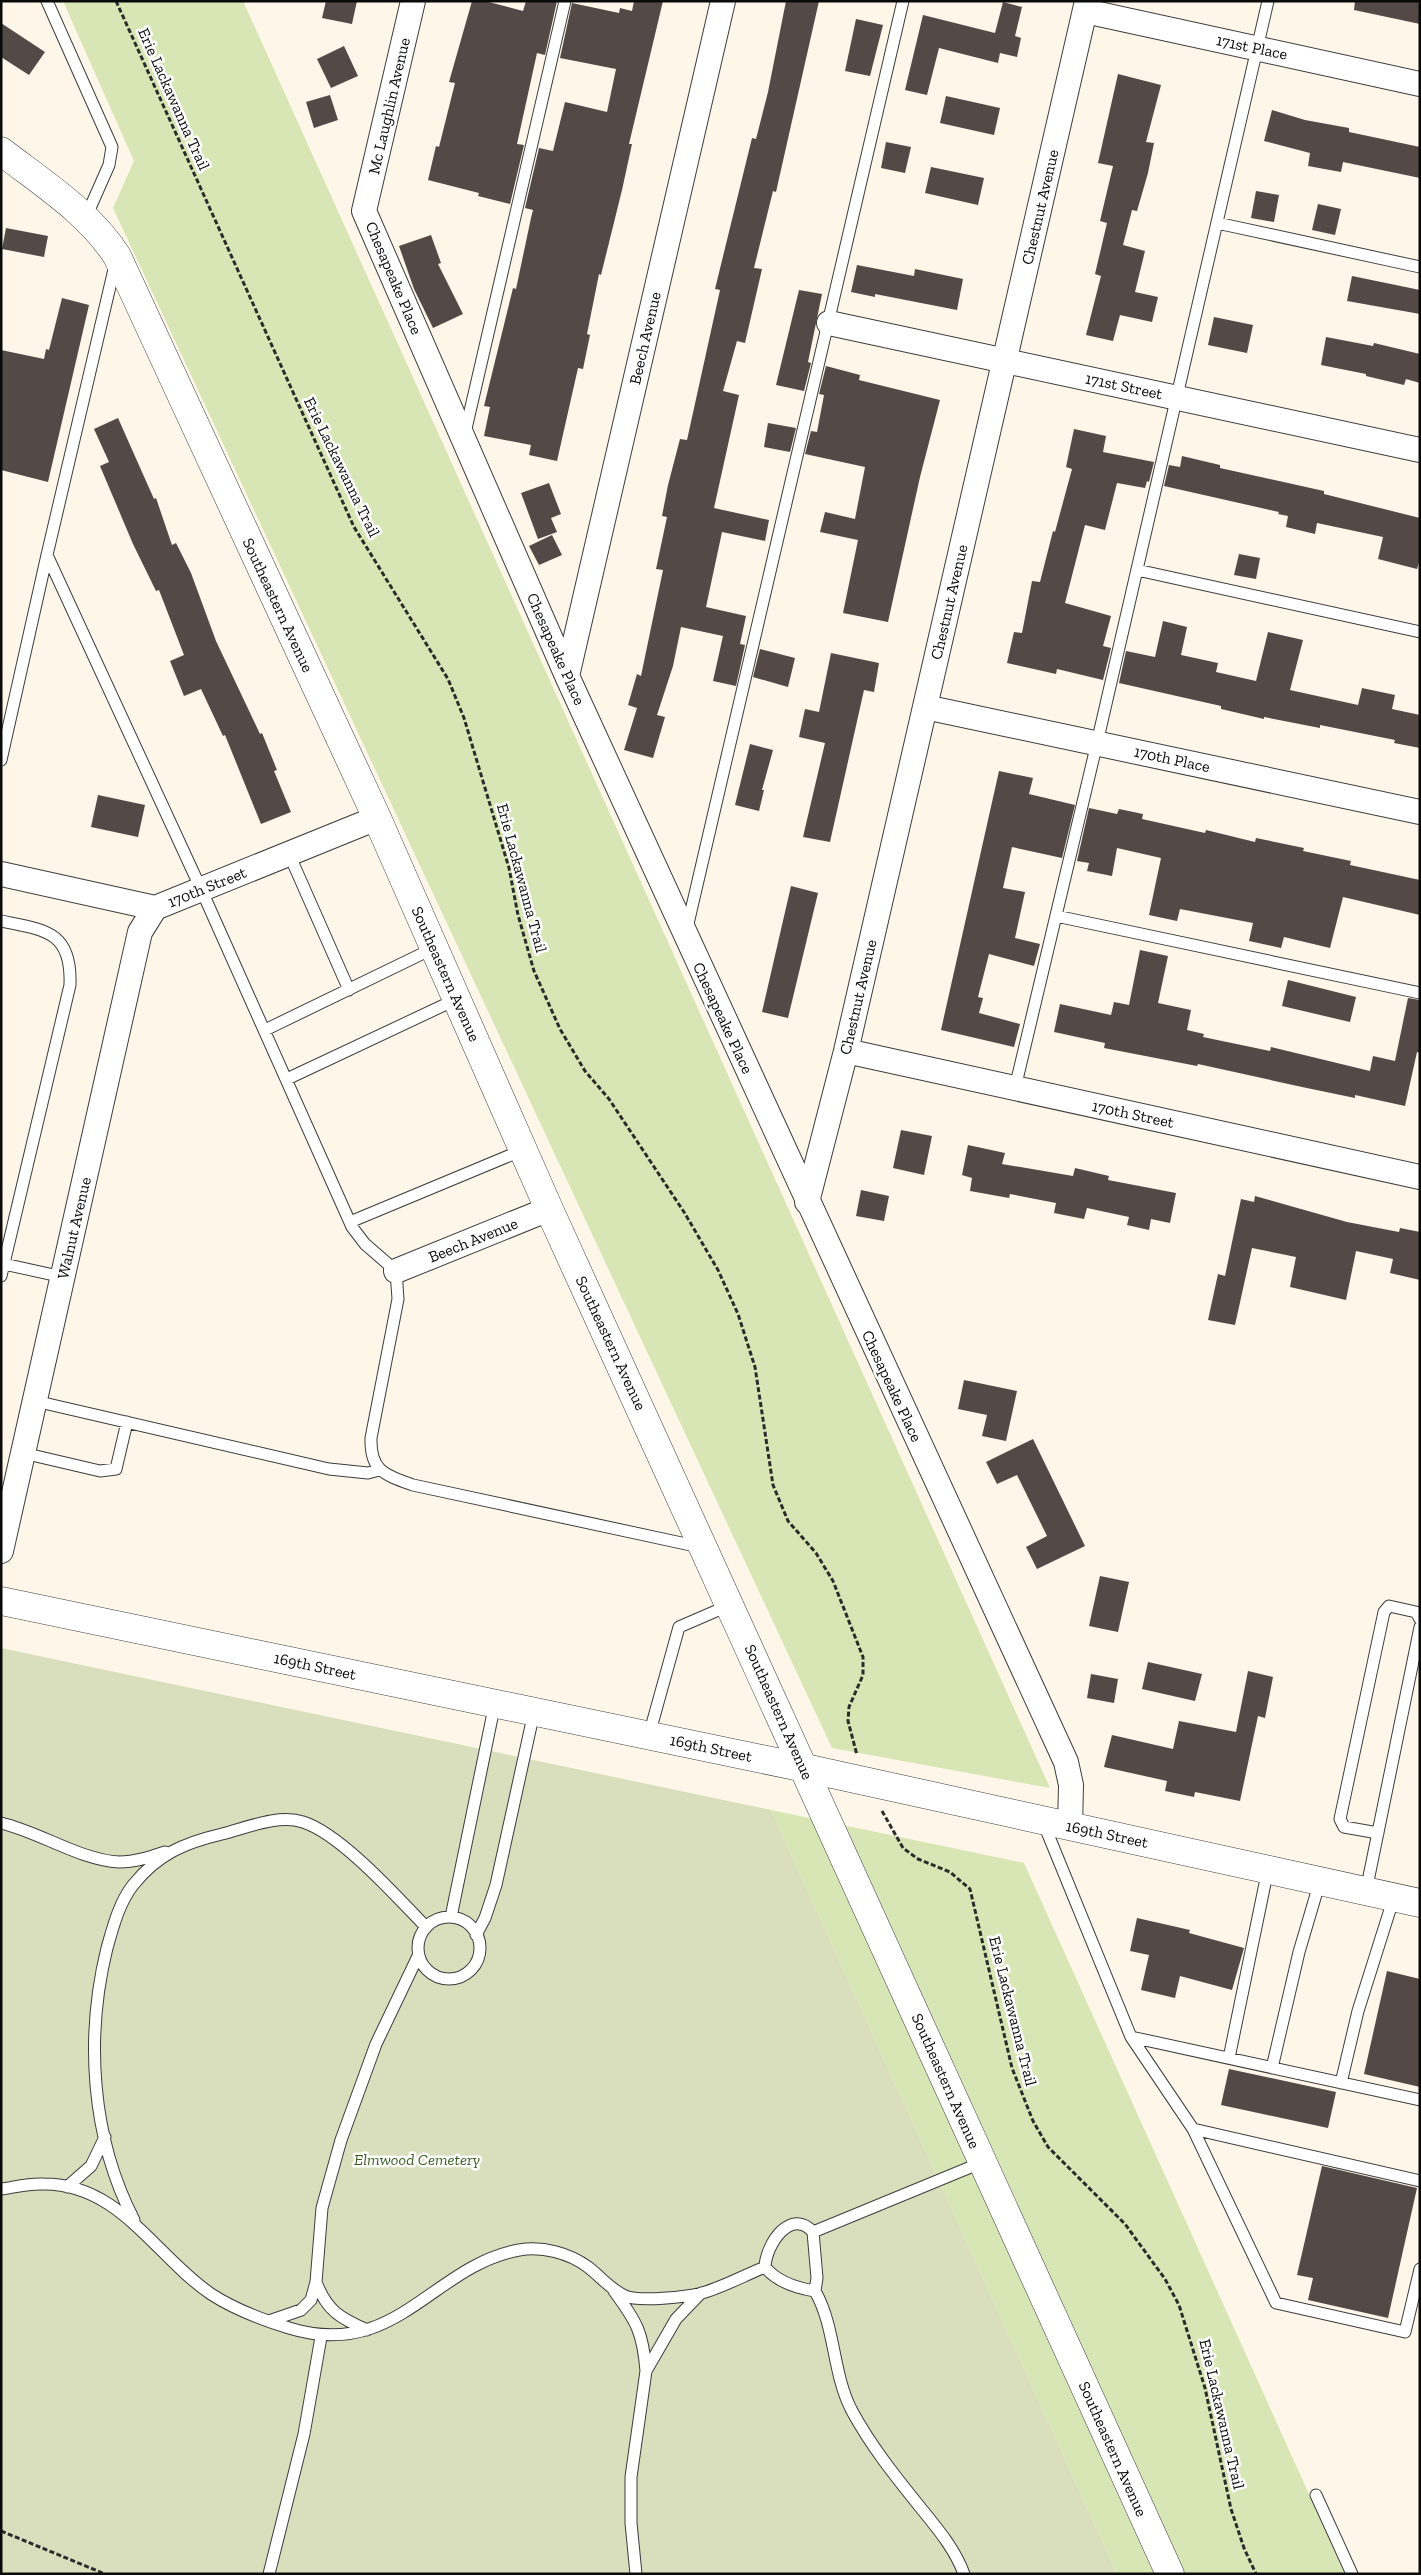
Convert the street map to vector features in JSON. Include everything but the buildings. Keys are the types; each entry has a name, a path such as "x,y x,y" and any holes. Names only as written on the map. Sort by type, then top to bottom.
{"street":[{"name":"Mc Laughlin Avenue","path":"364,211 413,1"},
{"name":"Beech Avenue","path":"567,676 723,1"},
{"name":"171st Place","path":"1086,6 1257,48 1420,84"},
{"name":"Chestnut Avenue","path":"807,1202 846,1051 1086,6"},
{"name":"Southeastern Avenue","path":"1,151 86,218 104,235 117,256 377,818 550,1209 1170,2574"},
{"name":"Chesapeake Place","path":"364,211 567,676 807,1202 1066,1762 1071,1785 1070,1826"},
{"name":"171st Street","path":"829,323 1420,450"},
{"name":"170th Place","path":"925,706 1420,812"},
{"name":"170th Street","path":"1,874 155,908 377,818"},
{"name":"Walnut Avenue","path":"1,1551 140,932 155,908"},
{"name":"170th Street","path":"846,1051 1420,1177"},
{"name":"Beech Avenue","path":"396,1270 550,1209"},
{"name":"169th Street","path":"1,1600 805,1768 1407,1900"}],"lane":[{"path":"47,1 112,148 109,165 86,218"},
{"path":"464,440 565,1"},
{"path":"686,935 903,1"},
{"path":"1015,1088 1097,743 1268,1"},
{"path":"1217,223 1420,267"},
{"path":"1,760 46,555 117,256"},
{"path":"46,555 202,889 350,1222 365,1244 396,1270 398,1299 371,1438 372,1460 379,1470 413,1484 704,1548"},
{"path":"1137,570 1420,632"},
{"path":"289,854 349,990"},
{"path":"1056,916 1420,993"},
{"path":"1,920 43,930 55,936 68,956 70,970 70,985 1,1276"},
{"path":"265,1030 434,948"},
{"path":"287,1079 457,999"},
{"path":"350,1222 524,1150"},
{"path":"4,1264 63,1277"},
{"path":"35,1400 329,1469 368,1473 379,1470"},
{"path":"24,1453 100,1471 116,1469 127,1422"},
{"path":"649,1735 679,1627 730,1605"},
{"path":"1378,1833 1344,1827 1340,1819 1384,1612 1389,1606 1416,1612 1420,1619"},
{"path":"1366,1891 1420,1627"},
{"path":"451,1917 495,1704"},
{"path":"476,1935 485,1918 496,1885 534,1712"},
{"path":"1042,1820 1131,2037 1193,2129 1276,2303 1405,2332 1420,2270"},
{"path":"1,1823 18,1827 101,1860 128,1861 171,1850 189,1842 271,1822 303,1822 320,1830 340,1845 380,1880 426,1927"},
{"path":"137,2225 123,2199 97,2105 94,2069 96,2012 104,1961 115,1919 132,1886 171,1850"},
{"path":"1229,2058 1268,1869"},
{"path":"1272,2068 1299,1952 1320,1881"},
{"path":"1341,2083 1358,2010 1407,1900"},
{"path":"269,2321 301,2310 311,2300 316,2282 322,2208 341,2140 376,2044 418,1956 420,1935 433,1921 451,1917 461,1920 476,1935 480,1950 476,1965 460,1978 439,1978 430,1973 418,1956"},
{"path":"1131,2037 1420,2100"},
{"path":"1193,2129 1420,2181"},
{"path":"68,2187 91,2166 105,2137"},
{"path":"813,2232 983,2162"},
{"path":"1,2189 44,2184 68,2187 105,2200 137,2225 184,2272 212,2294 269,2321 321,2336 342,2336 367,2330 397,2318 497,2254 523,2249 545,2249 568,2256 588,2266 611,2288 633,2316 642,2335 646,2371 631,2477 631,2523 636,2574"},
{"path":"815,2291 786,2284 772,2276 765,2267 766,2254 774,2237 786,2227 800,2224 808,2226 813,2232 817,2278 815,2291 830,2326 850,2408 872,2447 959,2559 964,2574"},
{"path":"611,2288 627,2296 645,2298 701,2293 765,2267"},
{"path":"316,2282 323,2301 350,2322 367,2330"},
{"path":"646,2371 676,2319 701,2293"},
{"path":"269,2574 304,2434 321,2336"},
{"path":"1316,2495 1352,2574"}],"path":[{"name":"Erie Lackawanna Trail","path":"116,1 354,527 448,678 464,718 509,868 518,915 534,971 560,1029 585,1071 609,1099 684,1212 718,1270 738,1314 755,1367 773,1485 779,1504 788,1521 816,1553 833,1581 863,1657 863,1675 850,1707 848,1721 858,1756"},
{"name":"Erie Lackawanna Trail","path":"887,1822 903,1848 918,1859 950,1872 970,1889 1012,2068 1033,2121 1048,2147 1125,2224 1180,2305 1205,2388 1231,2509 1244,2548 1256,2574"},
{"path":"1,2531 106,2574"}],"green space":[{"path":"63,1 243,1 1050,1788 832,1748 113,208 134,161"},
{"name":"Elmwood Cemetery","path":"1,1648 771,1810 1117,2574 1,2574"},
{"path":"771,1810 1024,1863 1345,2574 1117,2574"}]}
